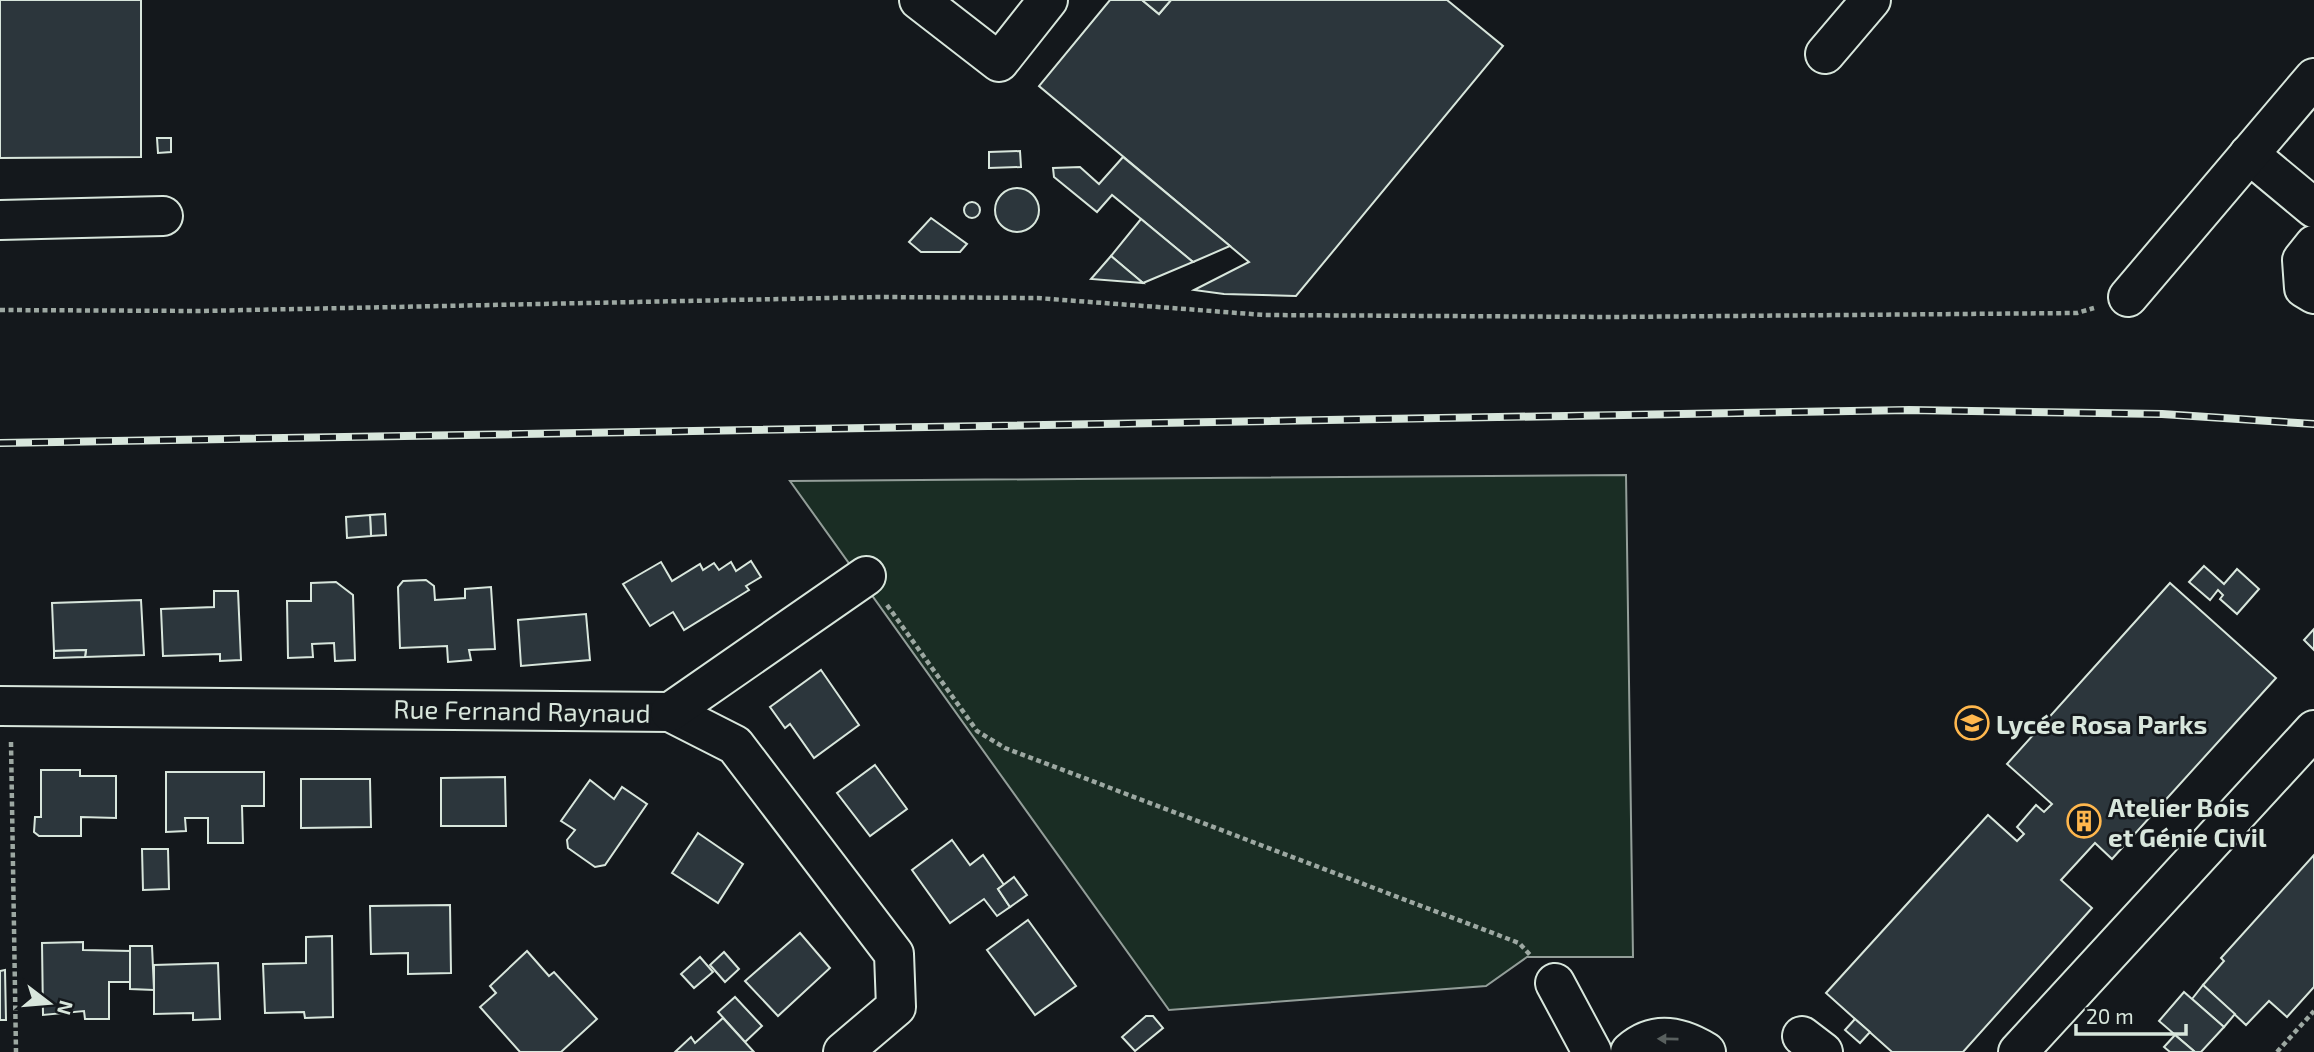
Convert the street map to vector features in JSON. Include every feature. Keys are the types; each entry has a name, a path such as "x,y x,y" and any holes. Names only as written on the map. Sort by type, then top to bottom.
{"street":[{"path":"919,0 999,62 1048,0"},
{"path":"1825,54 1871,0"},
{"path":"2128,298 2314,78"},
{"path":"2249,154 2314,208"},
{"path":"0,220 163,216"},
{"path":"2314,245 2302,260 2304,288 2314,294"},
{"path":"670,712 866,576"},
{"name":"Rue Fernand Raynaud","path":"5,706 670,712 735,745 894,954 896,1007 843,1052"},
{"path":"2018,1052 2314,730"},
{"path":"1555,983 1592,1052"},
{"path":"1630,1052 1641,1043 1666,1036 1687,1041 1706,1052"}],"path":[{"path":"0,310 269,310 891,297 1037,298 1265,315 1625,317 2077,313 2128,298"},
{"path":"866,576 977,731 1004,748 1518,943 1555,983"},
{"path":"5,706 16,1052"},
{"path":"2277,1052 2314,1011"}],"green space":[{"path":"1626,475 1633,957 1527,957 1486,986 1169,1010 790,481"}],"building":[{"path":"0,0 141,0 141,157 0,158"},
{"path":"1110,0 1142,0 1159,14 1171,0 1447,0 1503,46 1296,296 1224,294 1194,290 1249,262 1039,86"},
{"path":"1142,0 1171,0 1159,14"},
{"path":"157,138 171,138 171,152 158,153"},
{"path":"1020,151 1021,167 989,168 989,152"},
{"path":"1123,157 1230,246 1193,262 1112,195 1097,212 1054,177 1053,168 1080,167 1099,184"},
{"path":"1017,188 1033,194 1039,210 1033,226 1017,232 1001,226 995,210 1001,194"},
{"path":"969,202 975,202 980,210 978,216 969,218 964,213 964,207"},
{"path":"931,218 967,244 960,252 921,252 909,242"},
{"path":"1141,219 1193,262 1143,283 1111,256"},
{"path":"1111,256 1143,283 1091,279"},
{"path":"385,514 386,535 371,536 370,515"},
{"path":"370,515 371,536 347,538 346,517"},
{"path":"751,561 761,577 746,586 749,590 684,630 673,612 650,626 623,584 661,562 672,581 700,564 703,570 714,563 719,570 731,562 736,571"},
{"path":"2204,566 2224,584 2237,569 2259,589 2237,614 2220,599 2223,595 2218,590 2210,600 2189,582"},
{"path":"426,580 434,586 435,600 465,598 465,589 491,587 495,649 469,650 471,660 448,662 447,646 400,648 398,587 403,581"},
{"path":"336,582 353,595 355,660 335,661 334,643 312,644 313,657 288,658 287,601 311,601 311,583"},
{"name":"Atelier Bois et Génie Civil","path":"2170,583 2276,678 2112,859 2095,843 2061,880 2092,908 1963,1052 1892,1052 1826,993 1988,815 2017,841 2024,834 2017,827 2036,805 2044,812 2052,804 2007,764"},
{"path":"214,591 238,591 241,660 220,661 220,654 163,656 161,609 214,607"},
{"path":"141,600 144,655 85,657 86,650 54,651 52,603"},
{"path":"586,614 590,660 521,666 518,620"},
{"path":"2314,629 2314,650 2304,640"},
{"path":"86,650 85,657 54,658 54,651"},
{"path":"821,670 859,725 814,758 790,724 785,728 770,707"},
{"path":"875,765 907,809 870,836 837,793"},
{"path":"41,770 80,770 80,776 116,776 116,818 81,817 81,836 39,836 34,832 35,817 41,817"},
{"path":"166,772 264,772 264,806 242,806 243,843 208,843 208,818 185,818 186,831 166,832"},
{"path":"505,777 506,826 441,826 441,778"},
{"path":"301,779 370,779 371,827 301,828"},
{"path":"590,780 614,799 622,787 647,804 605,865 595,867 568,848 567,840 575,830 561,821"},
{"path":"698,833 743,864 718,903 672,873"},
{"path":"952,840 970,865 983,855 1004,885 998,889 1010,907 997,916 984,899 950,923 912,870"},
{"path":"142,849 168,849 169,889 143,890"},
{"path":"2314,855 2314,987 2287,1017 2269,1001 2246,1025 2203,985 2224,961 2221,958"},
{"path":"1014,877 1027,895 1010,907 998,889"},
{"path":"450,905 451,973 408,974 408,953 371,954 370,906"},
{"path":"1028,920 1076,986 1035,1015 987,950"},
{"path":"800,933 830,968 778,1016 745,981"},
{"path":"332,936 333,1017 305,1018 304,1012 265,1013 263,964 306,963 306,937"},
{"path":"83,942 83,950 131,951 131,982 109,982 109,1019 85,1019 84,1011 43,1015 42,943"},
{"path":"130,946 152,946 154,990 130,989"},
{"path":"527,951 549,976 554,972 597,1019 561,1052 520,1052 480,1007 496,993 490,986"},
{"path":"724,952 739,969 725,982 710,965"},
{"path":"700,957 713,972 694,988 681,974"},
{"path":"218,963 220,1019 193,1020 193,1013 154,1014 154,965"},
{"path":"5,970 6,1020 0,1020 0,971"},
{"path":"2203,985 2235,1014 2224,1027 2192,999"},
{"path":"2184,992 2224,1027 2201,1052 2195,1052 2159,1021"},
{"path":"735,997 762,1026 745,1042 718,1012"},
{"path":"1146,1016 1153,1016 1163,1028 1135,1051 1122,1037"},
{"path":"723,1018 754,1052 675,1052 691,1037 695,1043"},
{"path":"1855,1019 1870,1032 1860,1043 1845,1030"},
{"path":"2175,1035 2195,1052 2170,1052 2164,1047"}],"railway":[{"path":"0,443 1909,410 2162,414 2314,424"}],"place":[{"name":"Lycée Rosa Parks","path":"1972,723"},
{"name":"Atelier Bois et Génie Civil","path":"2084,821"}]}
